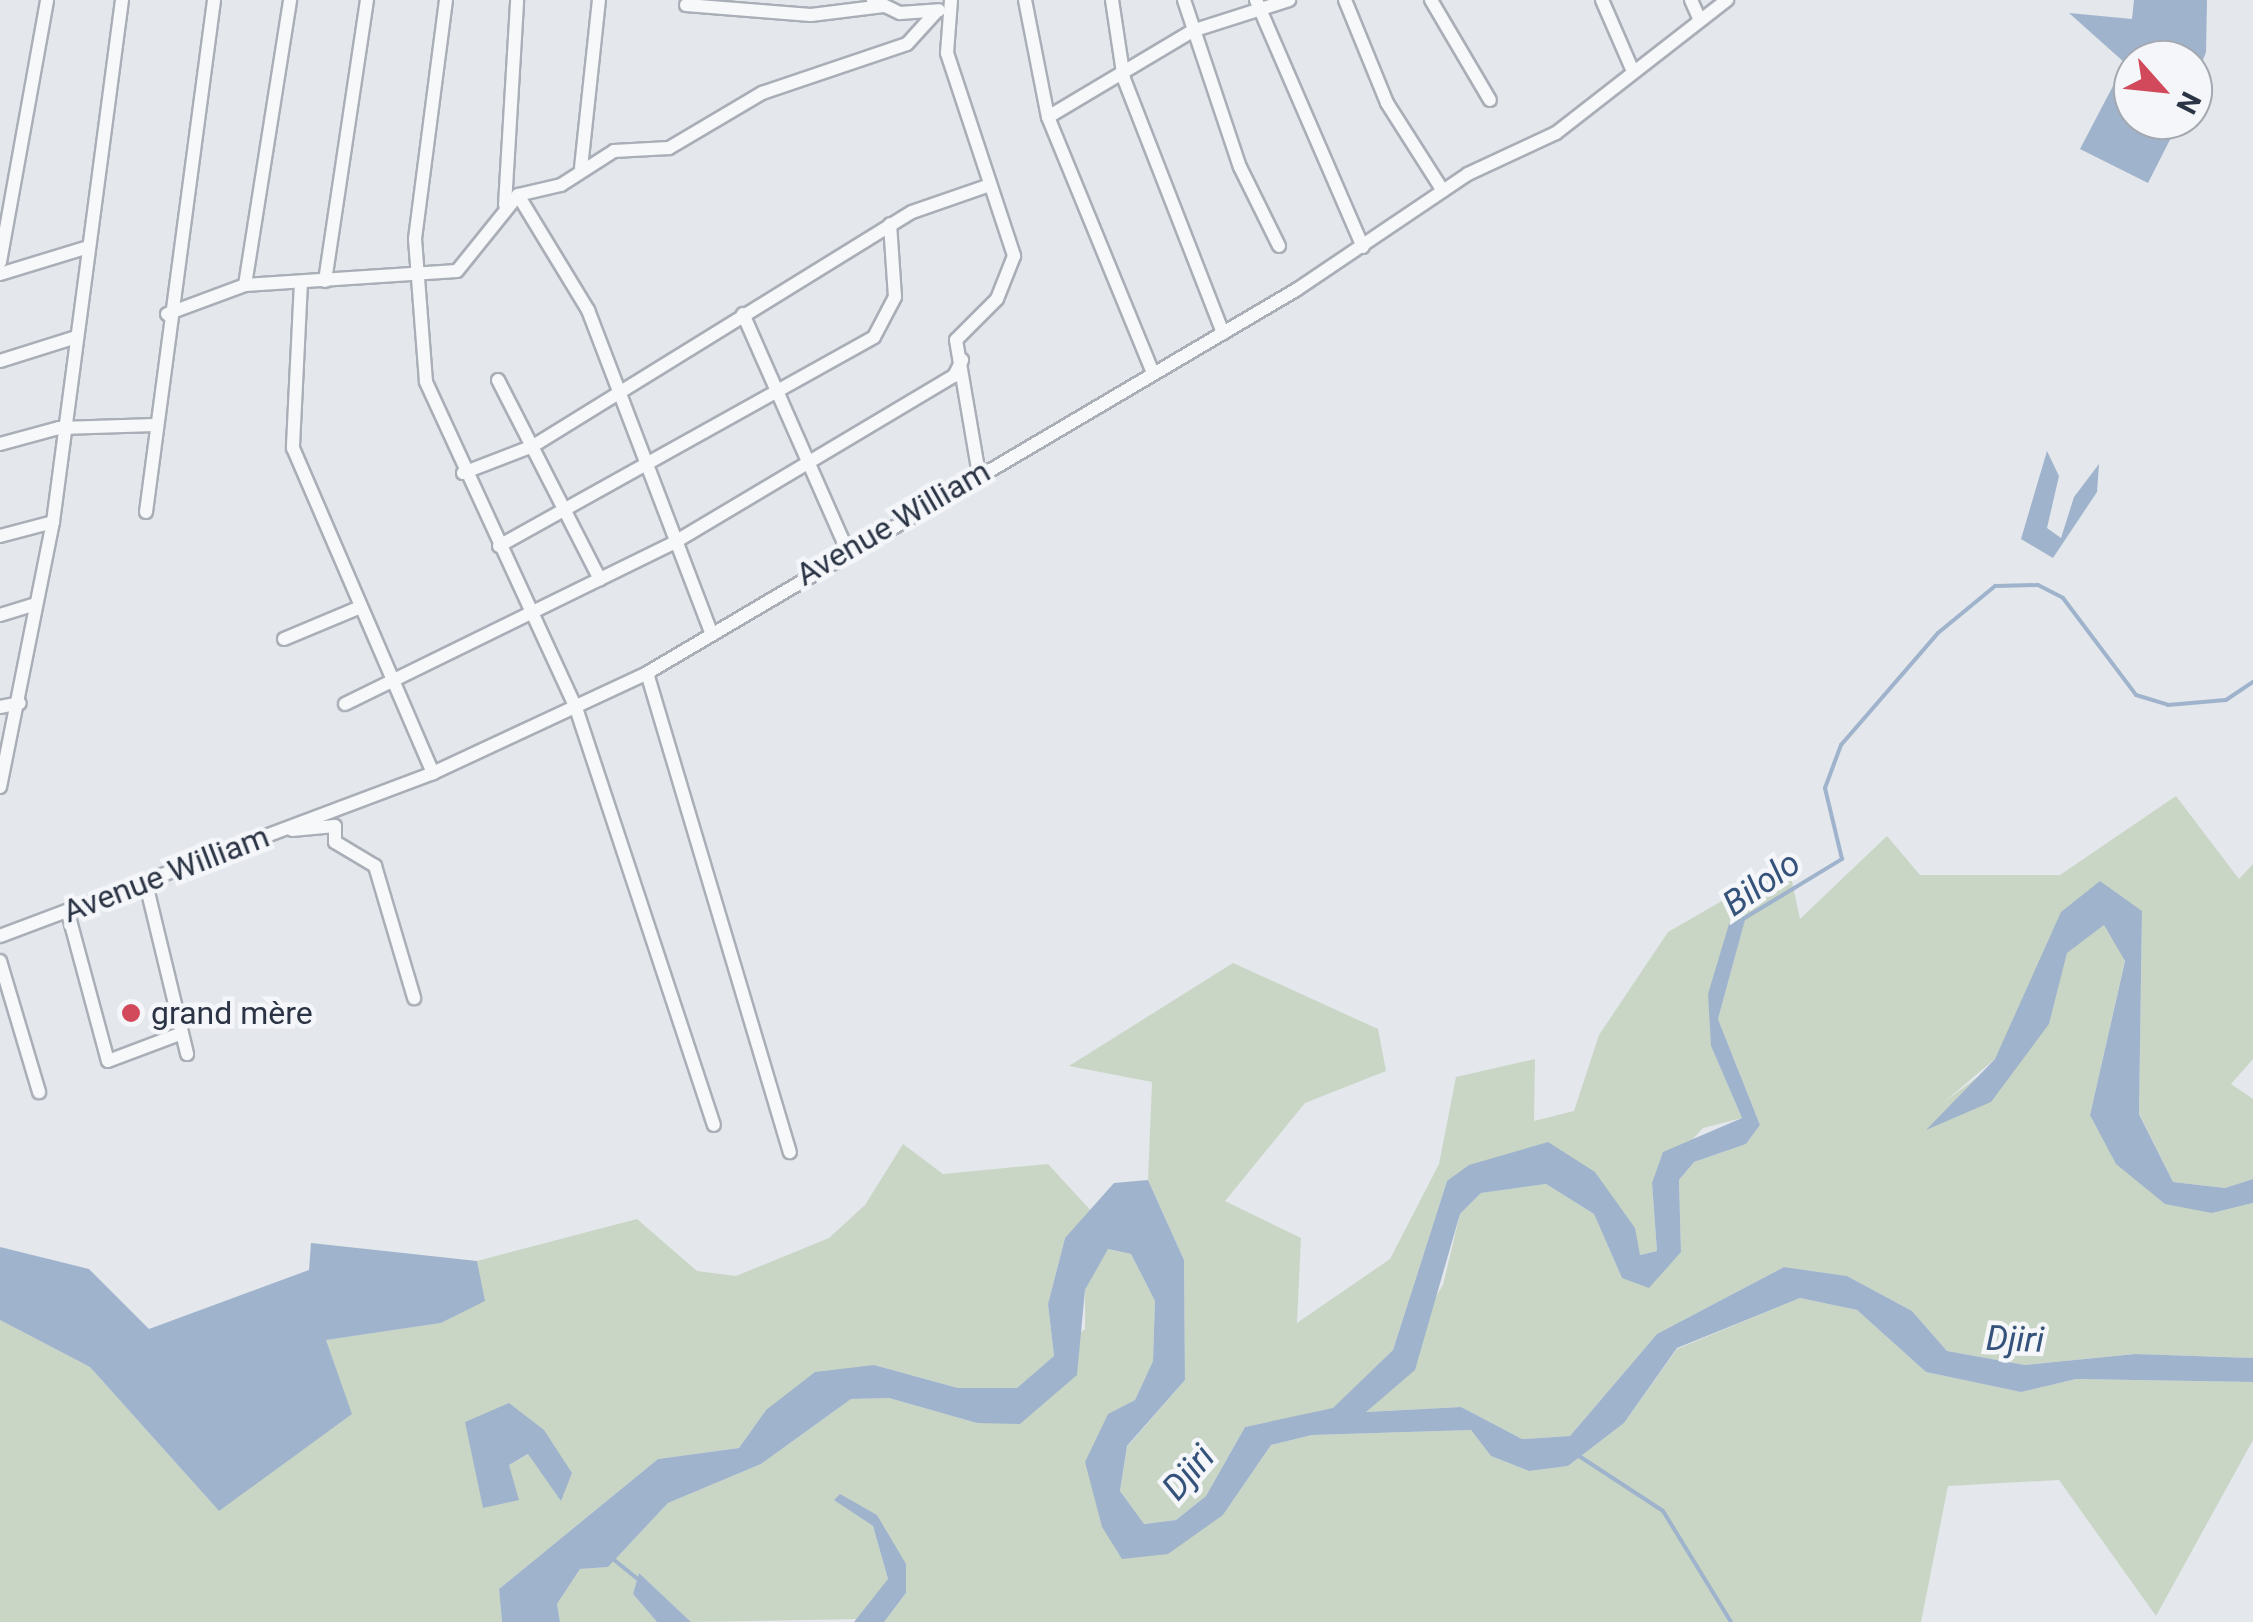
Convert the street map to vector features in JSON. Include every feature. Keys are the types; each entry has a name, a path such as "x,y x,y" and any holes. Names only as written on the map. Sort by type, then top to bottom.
{"street":[{"path":"0,262 47,0"},
{"path":"0,787 20,703 34,606 53,522 59,428 76,338 84,248 122,0"},
{"path":"146,512 166,314 214,0"},
{"path":"245,285 290,0"},
{"path":"325,280 367,0"},
{"path":"446,0 414,275 426,382 462,472 576,708 714,1125"},
{"path":"505,205 518,0"},
{"path":"581,168 600,0"},
{"path":"1024,0 1048,117 1153,373"},
{"path":"1112,0 1124,80 1223,334"},
{"path":"1184,0 1192,31 1279,246"},
{"path":"1256,0 1259,15 1363,247"},
{"path":"1048,117 1124,80 1192,31 1259,15 1289,0"},
{"path":"1345,0 1387,103 1443,191"},
{"path":"1431,0 1490,100"},
{"path":"1602,0 1632,69"},
{"path":"1691,0 1699,18"},
{"name":"Avenue William","path":"0,936 146,884 433,772 647,673 846,550 1223,334 1363,247 1443,191 1556,133 1632,69 1727,0"},
{"path":"166,314 245,285 414,275 466,265 505,205 518,196 560,185 581,168 614,151 669,148 762,94 906,44 950,2"},
{"path":"950,2 946,53 987,186 1014,256 997,299 957,336 962,360 963,418 978,474"},
{"path":"686,5 811,15 878,3 936,12"},
{"path":"462,472 533,446 612,393 890,224 987,186"},
{"path":"518,196 588,310 612,393 711,632"},
{"path":"498,546 780,390 889,319 890,224"},
{"path":"0,274 84,248"},
{"path":"301,282 293,448 358,608 433,772"},
{"path":"743,314 780,390 846,550"},
{"path":"0,361 76,338"},
{"path":"345,704 675,542 957,374 962,360"},
{"path":"498,380 600,579"},
{"path":"0,444 59,428 157,425"},
{"path":"0,536 53,522"},
{"path":"0,616 34,606"},
{"path":"284,639 358,608"},
{"path":"647,673 790,1152"},
{"path":"0,708 20,703"},
{"path":"281,830 335,826 336,842 375,866 414,998"},
{"path":"146,884 187,1054"},
{"path":"68,913 108,1061 182,1033"},
{"path":"0,961 39,1092"}],"green space":[{"path":"2176,796 2239,879 2253,864 2253,1059 2231,1084 2253,1099 2253,1179 2225,1188 2173,1182 2212,1213 2253,1203 2253,1358 2135,1354 2025,1365 1947,1351 1912,1311 1847,1276 1784,1267 1657,1334 1570,1436 1522,1439 1461,1407 1365,1412 1443,1285 1460,1214 1481,1193 1546,1184 1594,1214 1622,1278 1681,1252 1679,1180 1694,1162 1746,1144 1760,1125 1718,1019 1745,918 1729,925 1711,1046 1742,1118 1703,1128 1652,1183 1657,1251 1640,1255 1595,1172 1447,1181 1393,1350 1333,1409 1245,1427 1206,1496 1176,1520 1143,1524 1120,1491 1127,1447 1185,1380 1184,1260 1148,1180 1152,1082 1069,1066 1233,963 1378,1029 1386,1071 1305,1103 1225,1201 1301,1238 1297,1323 1390,1259 1439,1164 1456,1077 1535,1059 1534,1121 1574,1111 1599,1035 1668,932 1788,863 1800,919 1887,836 1920,875 2060,875","holes":["2100,881 2142,912 2139,1113 2173,1181 2090,1115 2125,960 2104,925 2066,953 2049,1024 1944,1102 1995,1059"]},
{"path":"903,1144 943,1174 1048,1164 1093,1213 1065,1238 1048,1304 1054,1356 1017,1388 958,1388 874,1365 766,1410 739,1448 658,1459 499,1589 502,1622 0,1622 0,1320 90,1367 219,1511 325,1340 441,1323 484,1301 477,1261 637,1219 697,1271 736,1276 829,1238 865,1205","holes":["544,1430 561,1500 529,1454 509,1465"]},
{"path":"1107,1249 1131,1254 1155,1301 1153,1361 1135,1400 1108,1415 1122,1559 1223,1515 1271,1445 1312,1435 1471,1430 1491,1456 1529,1471 1568,1466 1624,1423 1677,1349 1800,1298 1857,1310 1926,1372 2021,1392 2076,1379 2253,1382 2253,1440 2156,1616 2059,1480 1948,1486 1921,1622 884,1622 906,1593 877,1515 835,1500 873,1526 888,1579 862,1619 691,1622 639,1573 633,1594 657,1622 560,1622 557,1604 580,1569 608,1567 668,1503 761,1464 851,1399 889,1398 977,1423 1085,1329 1085,1290"}],"water":[{"path":"2134,0 2207,0 2206,40 2113,40 2113,52 2069,13 2132,19"},
{"path":"2113,86 2113,140 2170,140 2148,183 2080,149"},
{"path":"2047,451 2059,476 2047,528 2061,538 2074,497 2099,464 2097,492 2053,558 2021,539"},
{"path":"2100,881 2142,911 2139,1114 2173,1182 2225,1188 2253,1179 2253,1203 2212,1213 2165,1204 2116,1164 2090,1115 2125,961 2104,925 2067,953 2049,1024 1991,1102 1926,1130 1995,1059 2061,912"},
{"path":"1746,916 1718,1019 1760,1125 1746,1144 1694,1162 1679,1180 1681,1252 1649,1288 1622,1278 1594,1214 1546,1184 1481,1193 1460,1214 1415,1370 1366,1412 1461,1407 1522,1439 1570,1436 1657,1334 1784,1267 1847,1276 1912,1311 1947,1351 2025,1365 2135,1354 2253,1358 2253,1382 2076,1379 2021,1392 1926,1372 1857,1310 1800,1298 1677,1348 1624,1423 1568,1466 1529,1471 1491,1456 1471,1430 1312,1435 1271,1445 1223,1515 1168,1554 1122,1559 1102,1527 1085,1462 1108,1414 1135,1400 1153,1361 1155,1301 1131,1254 1108,1249 1085,1290 1077,1375 1020,1424 977,1423 889,1398 851,1399 761,1464 668,1503 608,1567 580,1569 557,1604 560,1622 502,1622 499,1589 658,1459 739,1448 766,1410 815,1372 874,1365 958,1388 1017,1388 1054,1356 1048,1304 1065,1238 1114,1183 1148,1180 1184,1260 1185,1380 1127,1446 1120,1491 1144,1524 1176,1520 1206,1496 1245,1427 1333,1408 1393,1350 1447,1181 1469,1165 1548,1142 1595,1172 1635,1228 1640,1255 1657,1251 1652,1183 1663,1152 1742,1118 1711,1046 1708,994 1729,924"},
{"path":"311,1243 477,1261 485,1301 441,1323 326,1340 352,1414 219,1511 90,1367 0,1320 0,1247 89,1269 149,1329 309,1270"},
{"path":"509,1403 544,1430 572,1473 561,1501 528,1454 509,1465 519,1500 483,1508 465,1422"},
{"path":"840,1494 877,1515 906,1564 906,1593 884,1622 854,1622 888,1579 873,1526 834,1500"},
{"path":"639,1573 691,1622 657,1622 633,1594"}],"waterway":[{"name":"Bilolo","path":"1743,919 1842,859 1825,788 1841,745 1938,633 1995,586 2038,585 2063,598 2136,695 2168,705 2226,700 2253,682"},
{"path":"1579,1456 1663,1511 1731,1622"},
{"path":"613,1559 640,1581"}],"place":[{"name":"grand mère","path":"131,1013"}],"water label":[{"name":"Djiri","path":"2015,1340"},
{"name":"Djiri","path":"1189,1473"}]}
